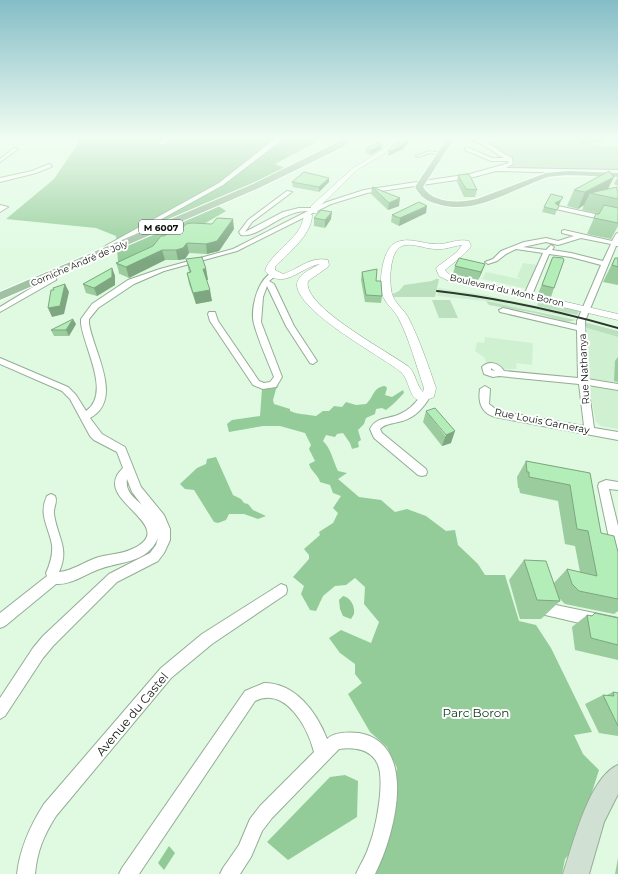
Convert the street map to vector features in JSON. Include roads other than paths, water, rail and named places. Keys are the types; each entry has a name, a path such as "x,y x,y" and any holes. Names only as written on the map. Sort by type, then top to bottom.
{"main road":[{"name":"Corniche André de Joly","path":"0,296 41,282 54,273 272,178"},
{"path":"425,178 420,185 424,195 433,200 448,204 468,204 480,201 539,178"},
{"path":"576,874 601,799 610,784 618,776"}],"street":[{"path":"104,252 104,250 109,246 221,184 229,178"},
{"path":"274,274 270,271 271,266 296,240 318,204 344,178"},
{"path":"85,416 91,414 98,405 101,379 95,353 84,323 88,314 115,292 136,280 162,270 235,250 329,203 366,191 408,185 420,185 459,178"},
{"path":"289,192 250,221 242,232 243,234 250,234 296,210 312,212"},
{"path":"558,208 618,221"},
{"path":"564,232 616,244"},
{"name":"Rue Nathanya","path":"588,430 583,381 581,321 585,308 606,268 618,235"},
{"path":"528,295 546,252 557,243 579,236"},
{"path":"488,262 495,260 499,254 512,247 546,240 557,243"},
{"name":"Boulevard du Mont Boron","path":"424,397 430,394 430,391 423,368 404,319 388,298 386,293 386,264 397,244 403,243 442,247 460,242 466,243 467,246 460,254 440,269 442,274 447,277 618,316"},
{"path":"517,247 571,255 606,268"},
{"path":"212,314 214,321 256,383 263,386 273,385 278,377 257,322 259,297 265,282 274,274 288,275 317,261 325,262 325,265 302,282 301,288 305,296 313,306 335,323 402,367 408,374 413,390 416,394 424,397 421,405 401,418 389,420 379,424 375,429 378,435 422,472"},
{"path":"0,310 41,282"},
{"path":"265,282 270,284 290,326 313,361"},
{"path":"502,310 581,328"},
{"path":"0,361 64,390 73,397 98,437 121,450 136,489 160,519 164,529 164,540 154,557 113,578 97,592 38,653 0,711"},
{"path":"499,373 583,381 618,387"},
{"name":"Rue Louis Garneray","path":"485,389 483,402 485,406 495,414 618,436"},
{"path":"0,621 54,578 61,579 91,565 132,555 143,550 149,544 153,536 153,527 145,515 123,495 121,488 120,480 122,474 129,468"},
{"path":"121,488 133,481"},
{"path":"618,486 606,484 598,485 618,552"},
{"path":"51,499 48,513 58,546 57,563 52,573 54,578"},
{"path":"540,588 546,609 618,624"},
{"name":"Avenue du Castel","path":"26,874 27,855 35,833 50,810 166,674 183,657 206,639 281,590"},
{"path":"128,874 250,696 263,690 276,692 292,700 310,718 319,735 323,754"},
{"path":"228,874 245,851 256,825 266,812 335,742 349,739 360,741 372,746 381,754 387,767 386,815 380,841 365,874"}],"railway":[{"path":"437,291 483,297 528,306 618,328"}],"park label":[{"name":"Parc Boron","path":"476,712"}]}
